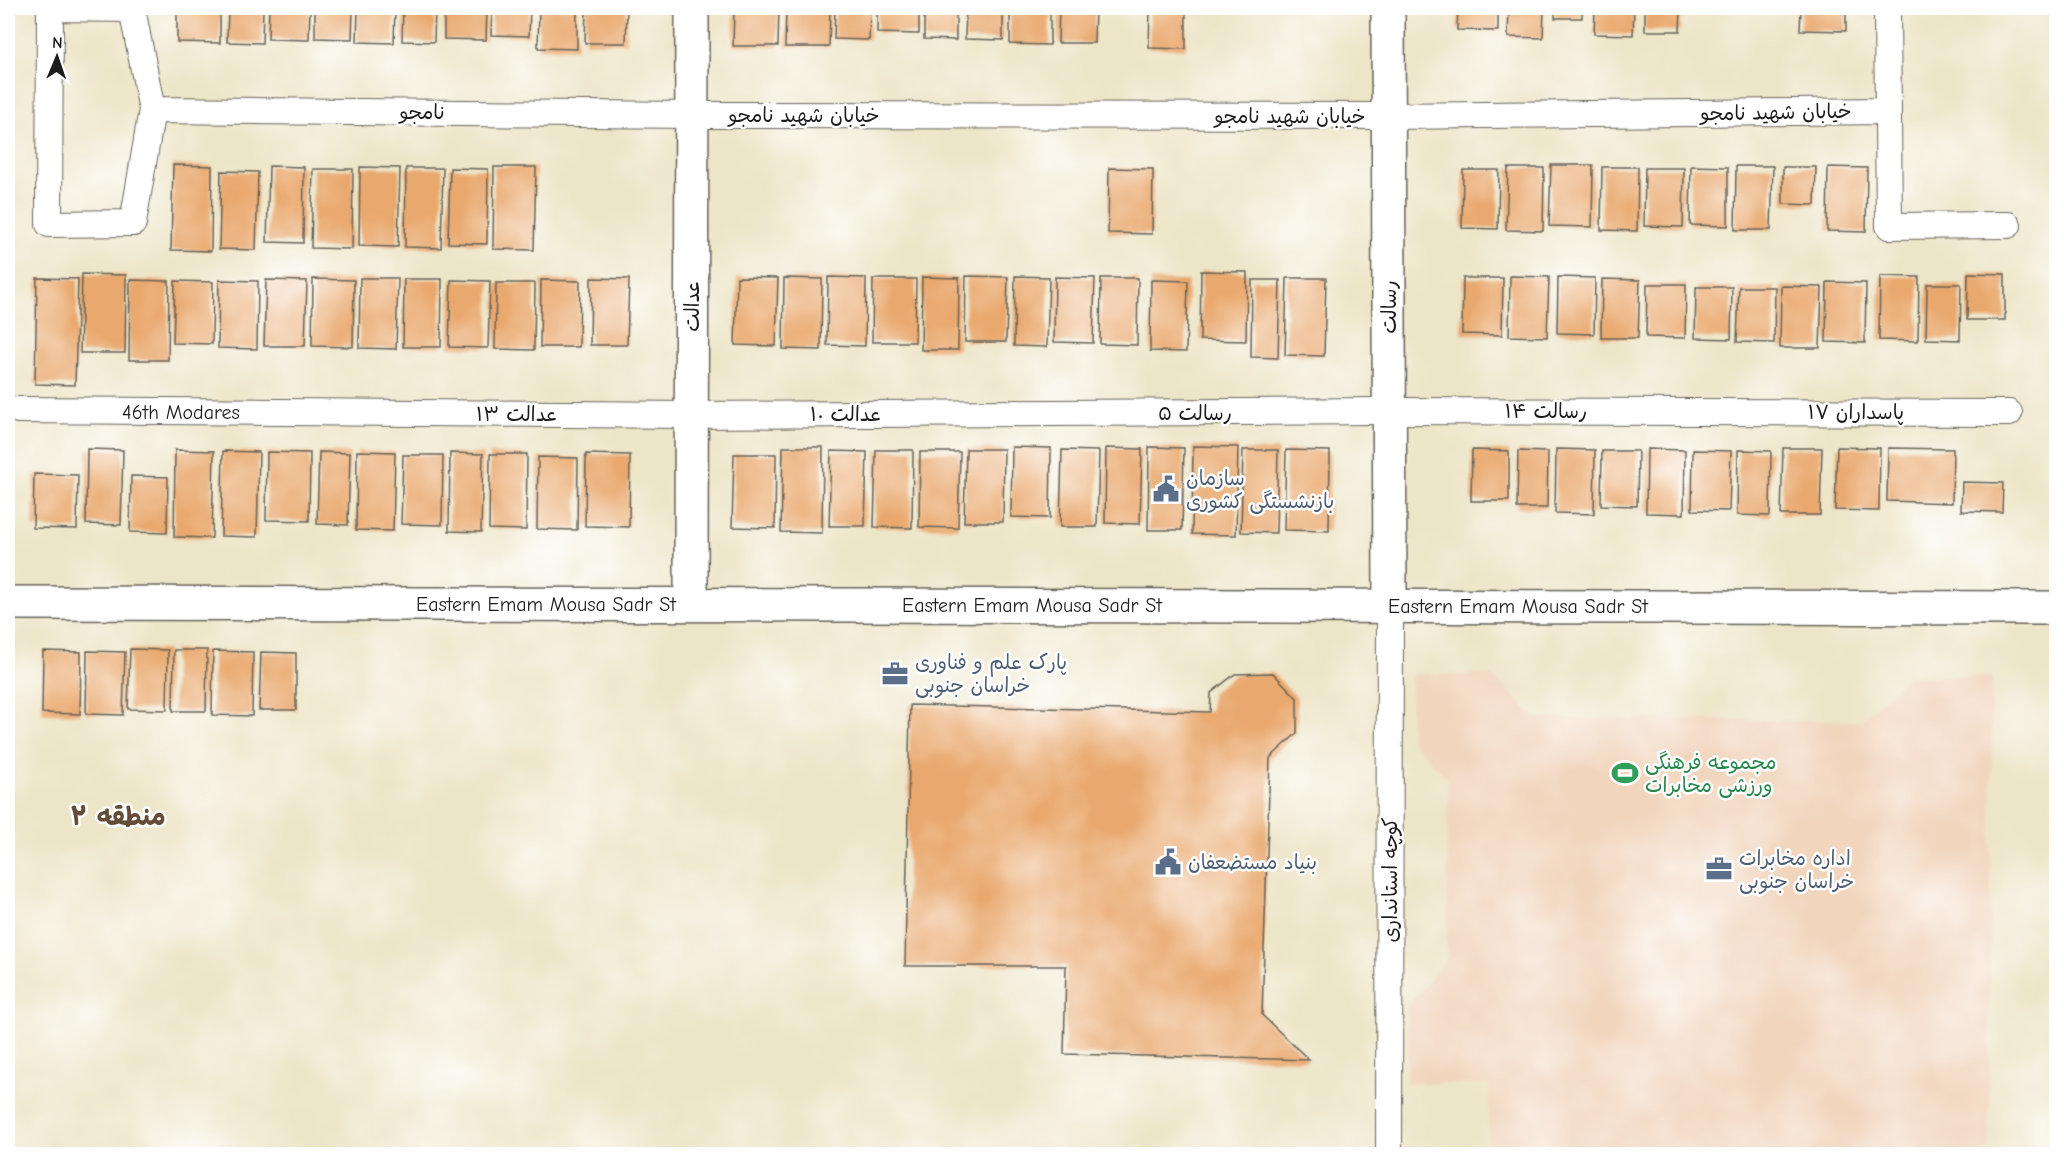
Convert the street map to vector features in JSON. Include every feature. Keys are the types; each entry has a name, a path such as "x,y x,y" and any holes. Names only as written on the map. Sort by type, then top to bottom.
{"street":[{"path":"52,8 132,9 152,110 133,223 49,224 52,8"},
{"name":"عدالت","path":"691,604 692,8"},
{"name":"رسالت","path":"1388,8 1390,606"},
{"path":"1887,8 1889,226 2008,225"},
{"name":"نامجو","path":"152,110 692,115"},
{"name":"خیابان شهید نامجو","path":"692,115 1389,116 1888,111"},
{"name":"46th Modares","path":"18,410 343,413"},
{"name":"رسالت ۱۴","path":"1389,411 1704,412"},
{"name":"رسالت ۵","path":"1000,414 1389,411"},
{"name":"پاسداران ۱۷","path":"1704,412 2009,413"},
{"name":"عدالت ۱۳","path":"343,413 692,415"},
{"name":"عدالت ۱۰","path":"692,415 1000,414"},
{"name":"Eastern Emam Mousa Sadr St","path":"8,603 2056,608"},
{"name":"کوچه استانداری","path":"1389,1155 1390,606"}],"shaded area":[{"name":"اداره مخابرات خراسان جنوبی","path":"1411,674 1492,675 1536,718 1860,721 1907,676 1992,677 1989,1149 1980,1154 1488,1154 1489,1084 1407,1083 1408,1006 1447,958 1448,779 1411,741"}],"building":[{"path":"177,8 220,8 220,43 177,42"},
{"path":"228,8 263,8 262,43 227,42"},
{"path":"269,8 310,8 309,40 268,39"},
{"path":"315,8 353,8 352,39 315,38"},
{"path":"358,8 395,8 394,43 357,42"},
{"path":"403,8 435,8 434,42 402,41"},
{"path":"444,8 487,8 486,40 444,39"},
{"path":"492,8 530,8 529,36 491,35"},
{"path":"539,8 577,8 577,49 538,48"},
{"path":"586,8 627,8 626,43 585,43"},
{"path":"734,8 779,8 778,46 733,46"},
{"path":"786,8 830,8 829,47 785,47"},
{"path":"835,8 870,8 869,40 834,39"},
{"path":"877,8 919,8 919,34 877,33"},
{"path":"924,8 956,8 956,40 924,39"},
{"path":"966,8 1003,8 1003,40 965,39"},
{"path":"1010,8 1050,8 1050,45 1010,44"},
{"path":"1059,8 1095,8 1094,43 1058,43"},
{"path":"1150,8 1186,8 1186,49 1149,48"},
{"path":"1458,8 1498,8 1498,31 1457,30"},
{"path":"1509,8 1544,8 1543,38 1508,37"},
{"path":"1555,8 1582,8 1582,18 1555,18"},
{"path":"1595,8 1634,8 1633,35 1594,34"},
{"path":"1645,8 1681,8 1680,31 1645,31"},
{"path":"1801,8 1846,8 1846,31 1800,30"},
{"path":"173,165 212,166 211,251 171,250"},
{"path":"1551,165 1593,165 1592,227 1549,226"},
{"path":"269,166 304,167 303,243 267,242"},
{"path":"1691,166 1728,167 1728,226 1690,225"},
{"path":"1736,166 1773,166 1771,230 1735,230"},
{"path":"360,167 400,168 398,247 359,246"},
{"path":"494,167 536,167 534,250 493,249"},
{"path":"1602,167 1638,167 1637,231 1601,230"},
{"path":"1783,167 1816,167 1815,205 1783,204"},
{"path":"1828,167 1867,168 1866,232 1827,231"},
{"path":"406,168 443,168 441,248 405,247"},
{"path":"450,168 488,169 487,244 448,243"},
{"path":"1109,168 1153,169 1152,234 1108,233"},
{"path":"1508,168 1544,168 1543,231 1506,230"},
{"path":"1645,168 1684,168 1683,227 1644,226"},
{"path":"313,169 353,169 352,249 311,248"},
{"path":"1463,170 1499,170 1498,229 1462,228"},
{"path":"221,171 258,172 256,250 219,249"},
{"path":"1201,271 1247,272 1246,341 1200,340"},
{"path":"1968,273 2005,274 2005,320 1967,320"},
{"path":"82,274 126,275 125,353 80,353"},
{"path":"966,276 1008,277 1006,342 965,342"},
{"path":"1015,276 1049,277 1047,347 1014,346"},
{"path":"1510,276 1549,277 1547,337 1509,336"},
{"path":"1880,276 1919,277 1918,341 1879,340"},
{"path":"737,277 778,278 776,346 735,345"},
{"path":"828,277 866,278 865,346 827,345"},
{"path":"922,277 959,278 958,350 921,350"},
{"path":"1055,277 1095,278 1093,343 1054,342"},
{"path":"1558,277 1595,278 1594,334 1557,333"},
{"path":"37,278 78,279 75,385 35,384"},
{"path":"360,278 398,278 396,349 359,348"},
{"path":"591,278 629,279 627,345 590,345"},
{"path":"784,278 822,279 821,350 783,349"},
{"path":"1101,278 1138,278 1137,345 1100,344"},
{"path":"1287,278 1326,278 1324,356 1285,355"},
{"path":"1463,278 1503,278 1502,335 1462,334"},
{"path":"313,279 354,280 353,347 312,346"},
{"path":"404,279 442,279 441,347 403,347"},
{"path":"873,279 916,279 915,342 872,342"},
{"path":"1602,279 1640,280 1638,338 1601,338"},
{"path":"130,280 169,281 168,360 129,360"},
{"path":"219,280 258,281 257,349 218,348"},
{"path":"266,280 307,281 305,346 264,346"},
{"path":"451,280 490,281 488,348 449,347"},
{"path":"541,280 580,281 579,347 540,347"},
{"path":"1151,280 1188,281 1186,352 1150,351"},
{"path":"1252,280 1280,280 1278,358 1251,357"},
{"path":"175,281 213,282 212,344 173,343"},
{"path":"1827,282 1866,283 1865,343 1826,342"},
{"path":"496,283 535,283 534,350 495,349"},
{"path":"1647,284 1686,284 1685,338 1646,337"},
{"path":"1927,284 1961,284 1960,340 1926,339"},
{"path":"1781,286 1822,287 1820,348 1780,348"},
{"path":"1696,287 1732,287 1731,339 1695,338"},
{"path":"1739,287 1775,287 1774,343 1737,342"},
{"path":"1193,446 1238,447 1236,535 1192,534"},
{"path":"783,447 823,447 822,533 781,532"},
{"path":"1012,447 1051,448 1050,518 1011,517"},
{"name":"سازمان بازنشستگی کشوری","path":"1149,447 1184,448 1182,530 1148,530"},
{"path":"1837,447 1880,448 1879,511 1835,510"},
{"path":"1106,448 1142,449 1140,524 1105,523"},
{"path":"1783,448 1822,448 1820,515 1781,515"},
{"path":"1888,448 1953,449 1952,503 1887,501"},
{"path":"87,449 123,450 121,525 86,524"},
{"path":"966,449 1004,449 1003,522 964,522"},
{"path":"1556,449 1595,450 1594,514 1555,513"},
{"path":"1647,449 1685,450 1684,514 1646,513"},
{"path":"175,450 214,451 212,538 174,537"},
{"path":"876,450 913,450 912,528 874,527"},
{"path":"1062,450 1099,451 1097,527 1060,527"},
{"path":"1243,450 1278,450 1276,533 1241,532"},
{"path":"1286,450 1330,451 1329,531 1284,530"},
{"path":"1472,450 1509,451 1509,501 1471,501"},
{"path":"1693,450 1731,451 1729,511 1692,510"},
{"path":"1738,450 1771,451 1770,516 1737,515"},
{"path":"223,451 259,452 257,537 221,536"},
{"path":"357,451 395,452 393,531 356,530"},
{"path":"831,451 867,452 865,526 829,526"},
{"path":"1518,451 1548,452 1547,508 1517,508"},
{"path":"1602,451 1638,451 1637,506 1601,505"},
{"path":"267,452 310,453 309,521 266,520"},
{"path":"319,452 350,453 348,525 317,524"},
{"path":"920,452 960,452 958,528 919,527"},
{"path":"450,453 483,454 481,532 449,531"},
{"path":"490,454 527,454 526,530 489,529"},
{"path":"586,454 630,455 629,527 585,526"},
{"path":"734,454 776,454 775,528 732,527"},
{"path":"403,455 443,455 442,525 401,524"},
{"path":"538,457 578,458 577,530 537,529"},
{"path":"34,474 78,475 77,529 33,528"},
{"path":"131,476 168,477 167,533 130,532"},
{"path":"1962,482 2003,483 2002,512 1961,511"},
{"path":"130,649 168,650 167,710 128,709"},
{"path":"174,650 207,650 206,711 173,711"},
{"path":"43,651 81,652 80,714 42,713"},
{"path":"87,651 125,652 123,715 86,714"},
{"path":"213,651 253,652 252,716 212,715"},
{"path":"261,652 296,653 296,710 259,710"},
{"name":"بنیاد مستضعفان","path":"1273,673 1297,698 1297,733 1270,758 1262,1015 1309,1060 1064,1054 1066,966 905,966 910,705 1210,712 1211,693 1235,674"}],"place":[{"name":"سازمان بازنشستگی کشوری","path":"1166,489"},
{"name":"پارک علم و فناوری خراسان جنوبی","path":"895,674"},
{"name":"مجموعه فرهنگی ورزشی مخابرات","path":"1625,773"},
{"name":"بنیاد مستضعفان","path":"1168,862"},
{"name":"اداره مخابرات خراسان جنوبی","path":"1719,869"}],"district":[{"name":"منطقه ۲","path":"118,816"}]}
